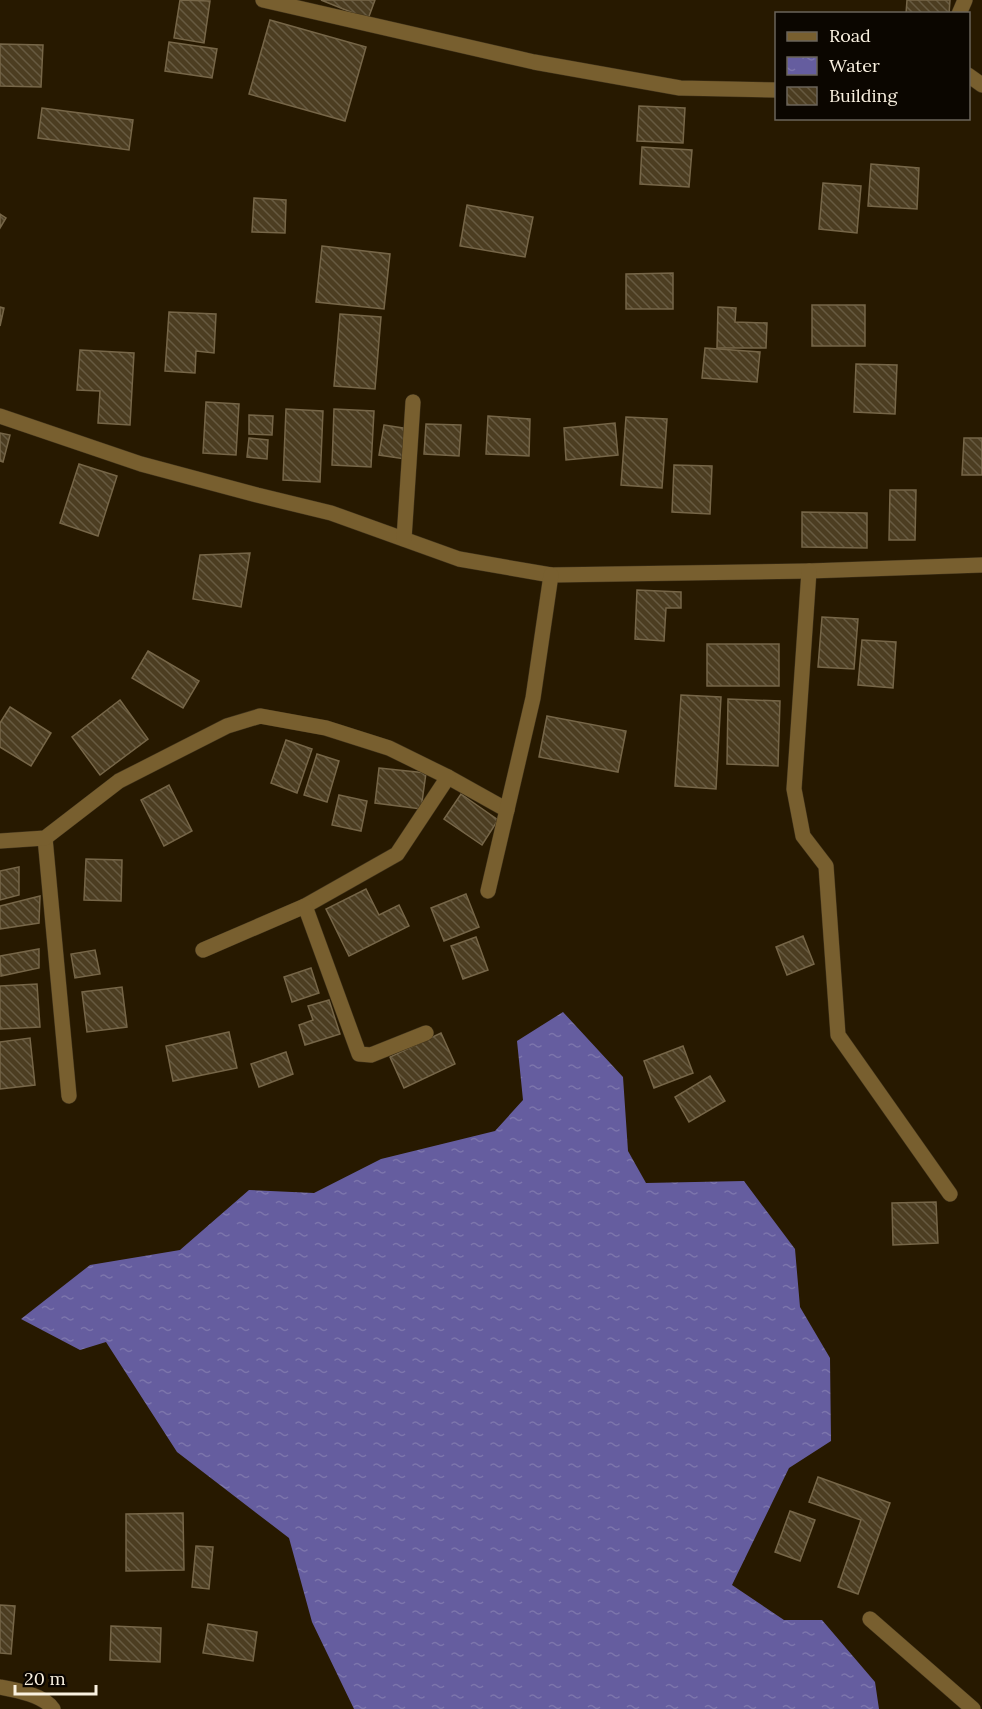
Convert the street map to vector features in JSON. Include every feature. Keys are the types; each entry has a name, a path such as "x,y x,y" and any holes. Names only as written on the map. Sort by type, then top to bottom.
{"street":[{"path":"263,0 534,62 680,88 775,90"},
{"path":"970,76 982,85"},
{"path":"404,539 413,402"},
{"path":"0,416 141,464 331,513 459,559 550,575 809,571 982,565"},
{"path":"809,571 794,789 803,836 826,866 838,1035 950,1194"},
{"path":"488,891 533,698 550,575"},
{"path":"0,841 45,838 119,781 227,726 260,716 326,728 378,744 448,777 507,810"},
{"path":"203,950 305,906 397,854 448,777"},
{"path":"45,838 69,1096"},
{"path":"305,906 359,1054 371,1055 426,1033"},
{"path":"870,1619 973,1709"},
{"path":"0,1687 49,1702 53,1709"}],"water":[{"path":"563,1012 623,1077 628,1151 646,1183 744,1181 795,1249 800,1307 830,1358 831,1441 789,1468 732,1585 784,1620 822,1620 875,1682 879,1709 354,1709 312,1622 289,1538 177,1452 106,1342 80,1350 21,1319 90,1265 180,1250 249,1190 314,1193 381,1159 495,1131 523,1100 517,1041"}],"building":[{"path":"180,0 210,1 204,43 174,38"},
{"path":"321,0 375,0 368,19"},
{"path":"907,0 950,0 949,12 906,12"},
{"path":"270,20 366,47 345,121 249,94"},
{"path":"169,42 217,49 212,78 165,71"},
{"path":"0,44 43,45 41,87 0,86"},
{"path":"639,106 685,108 683,143 637,141"},
{"path":"42,108 133,120 129,150 38,138"},
{"path":"642,147 692,150 689,187 640,184"},
{"path":"871,164 919,168 917,209 868,206"},
{"path":"823,183 861,186 857,233 819,229"},
{"path":"254,198 286,200 285,233 252,232"},
{"path":"467,205 533,217 525,257 460,246"},
{"path":"0,214 6,218 0,228"},
{"path":"322,246 390,254 384,309 316,302"},
{"path":"673,273 673,309 626,309 626,274"},
{"path":"812,305 865,305 865,346 812,346"},
{"path":"0,307 4,308 0,326"},
{"path":"718,307 736,308 735,322 767,323 766,348 717,348"},
{"path":"169,312 216,314 214,353 196,351 195,373 165,371"},
{"path":"340,314 381,317 375,389 334,386"},
{"path":"705,348 760,352 757,382 702,378"},
{"path":"80,350 134,353 130,425 98,423 100,391 77,390"},
{"path":"856,364 897,365 895,414 854,412"},
{"path":"206,402 239,404 236,455 203,453"},
{"path":"286,409 323,411 320,482 283,480"},
{"path":"334,409 374,411 371,467 332,465"},
{"path":"249,415 273,416 272,435 249,434"},
{"path":"488,416 530,419 529,456 486,454"},
{"path":"626,417 667,419 662,488 621,485"},
{"path":"615,423 618,455 566,460 564,428"},
{"path":"426,424 461,425 459,456 424,454"},
{"path":"384,425 409,429 405,459 379,455"},
{"path":"0,433 10,435 3,462 0,461"},
{"path":"249,438 268,440 267,459 247,457"},
{"path":"964,438 982,438 982,475 962,475"},
{"path":"79,464 117,476 98,536 60,523"},
{"path":"674,465 712,466 710,514 672,512"},
{"path":"890,490 916,490 915,540 889,540"},
{"path":"802,512 867,513 867,548 802,547"},
{"path":"250,553 241,607 193,599 200,555"},
{"path":"637,590 681,592 681,608 666,608 664,641 635,639"},
{"path":"822,617 858,619 854,669 818,667"},
{"path":"862,640 896,642 893,688 858,685"},
{"path":"707,644 779,644 779,686 707,686"},
{"path":"148,651 199,681 183,708 132,678"},
{"path":"681,695 721,697 716,789 675,786"},
{"path":"728,699 780,701 778,766 727,764"},
{"path":"120,700 148,739 100,775 72,737"},
{"path":"10,707 51,733 31,766 0,747 0,723"},
{"path":"547,716 626,731 618,772 539,757"},
{"path":"286,740 312,749 297,793 271,783"},
{"path":"317,754 339,761 327,802 304,795"},
{"path":"379,768 426,773 421,809 375,803"},
{"path":"169,785 192,831 164,846 141,800"},
{"path":"461,794 498,820 482,845 444,819"},
{"path":"339,795 367,801 361,831 332,825"},
{"path":"86,859 122,860 121,901 84,900"},
{"path":"19,867 19,895 0,900 0,871"},
{"path":"366,889 379,915 399,905 409,926 349,956 326,909"},
{"path":"466,894 479,927 444,941 431,908"},
{"path":"40,896 39,923 0,929 0,906"},
{"path":"803,936 814,964 787,975 776,947"},
{"path":"476,937 488,970 463,979 451,946"},
{"path":"39,949 39,968 1,976 0,956"},
{"path":"95,950 100,974 75,978 71,954"},
{"path":"311,968 319,993 292,1002 284,977"},
{"path":"37,984 40,1027 0,1029 0,986"},
{"path":"122,987 127,1027 87,1032 82,992"},
{"path":"329,1000 340,1034 305,1045 299,1025 313,1020 308,1006"},
{"path":"229,1032 237,1068 173,1081 166,1046"},
{"path":"441,1033 455,1064 404,1088 390,1057"},
{"path":"30,1038 35,1085 0,1089 0,1042"},
{"path":"683,1046 693,1073 654,1088 644,1061"},
{"path":"286,1052 293,1074 259,1087 251,1064"},
{"path":"710,1076 725,1101 689,1122 675,1097"},
{"path":"936,1202 938,1243 893,1245 892,1203"},
{"path":"818,1477 890,1503 858,1594 838,1587 861,1520 809,1502"},
{"path":"790,1511 815,1520 800,1561 775,1552"},
{"path":"183,1513 184,1570 126,1571 126,1514"},
{"path":"196,1546 213,1547 209,1589 192,1587"},
{"path":"0,1605 15,1606 11,1654 0,1653"},
{"path":"208,1624 257,1632 253,1661 203,1653"},
{"path":"111,1626 161,1628 160,1662 110,1660"}]}
